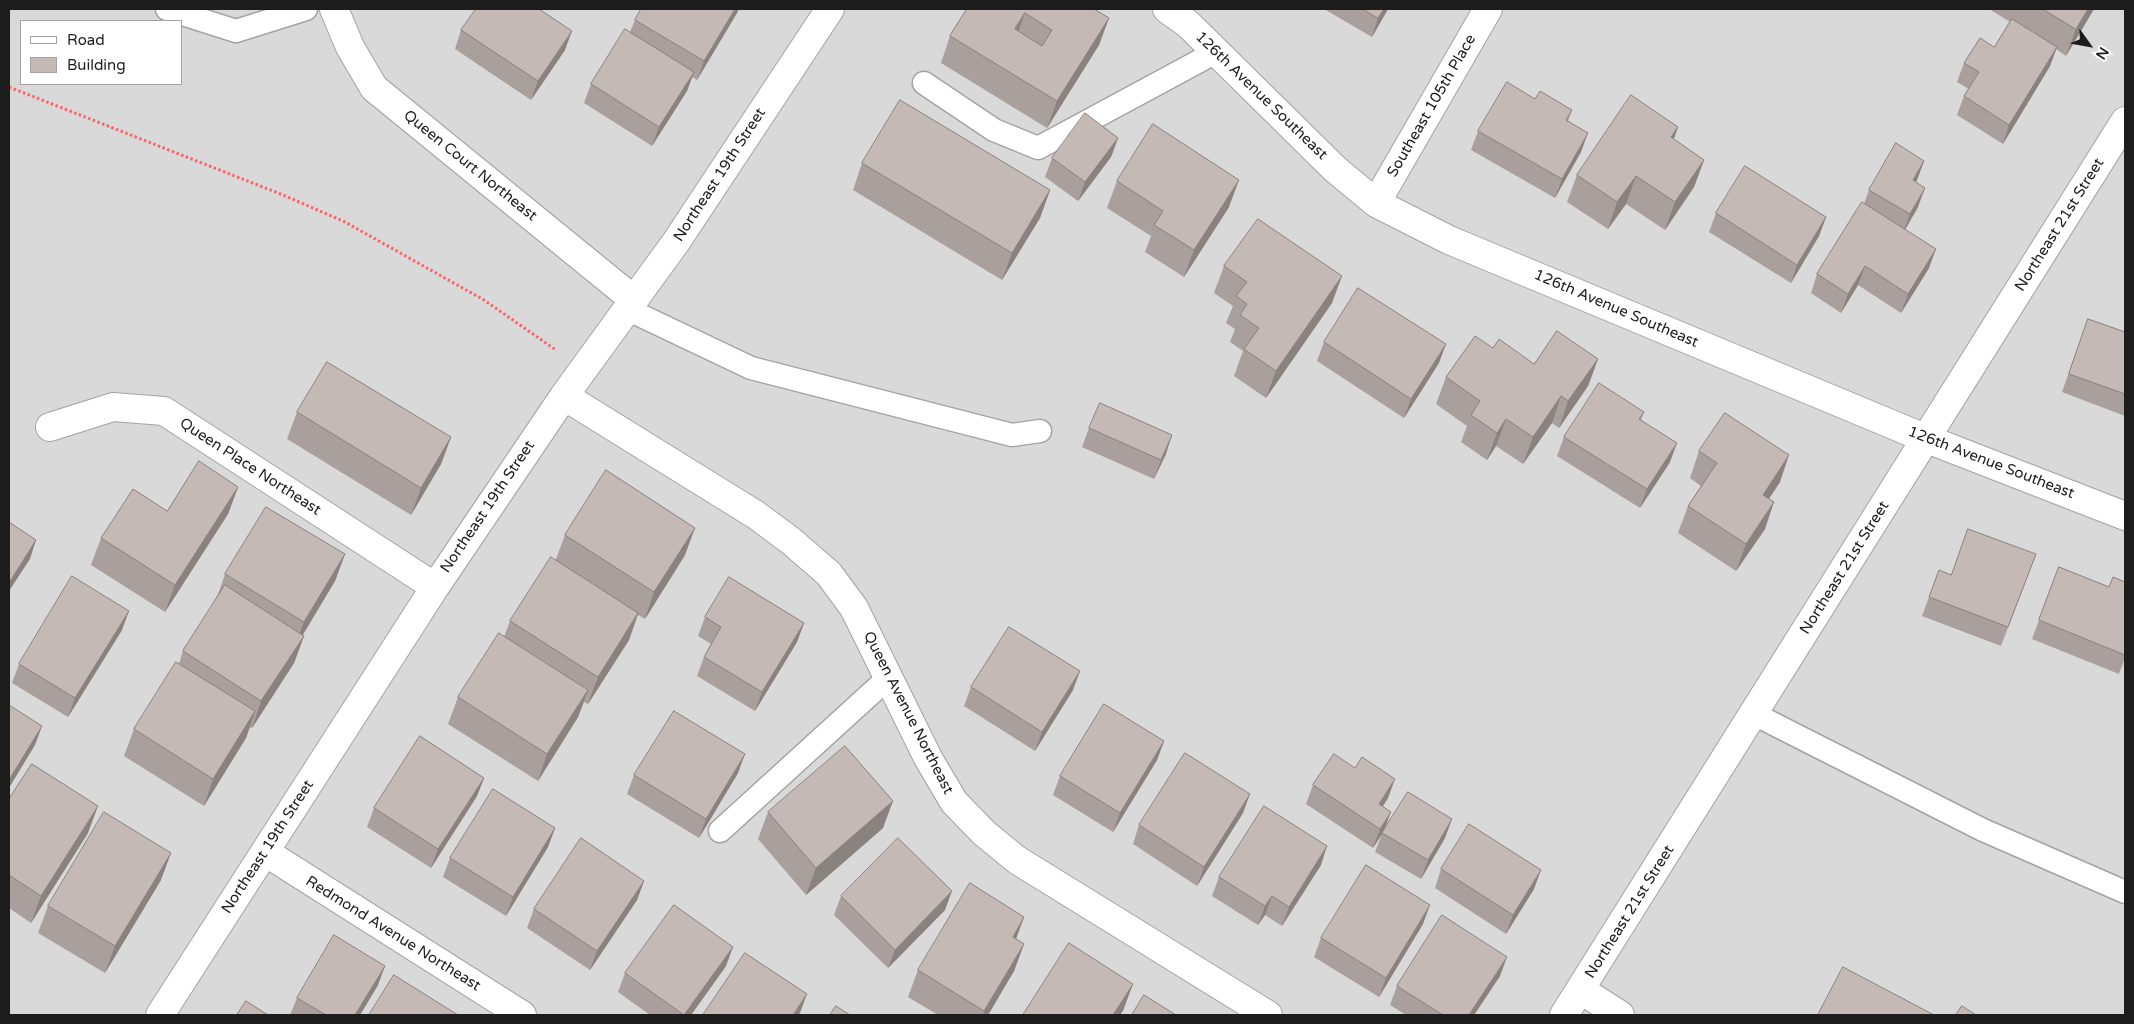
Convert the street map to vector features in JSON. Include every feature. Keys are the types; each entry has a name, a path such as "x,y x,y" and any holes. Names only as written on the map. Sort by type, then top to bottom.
{"street":[{"name":"Queen Court Northeast","path":"334,9 350,47 374,88 631,304"},
{"name":"Northeast 19th Street","path":"160,1015 435,587 564,396 676,242 830,9"},
{"name":"126th Avenue Southeast","path":"1167,9 1188,24 1335,169 1376,202 1449,240 1927,439 2125,516"},
{"name":"Southeast 105th Place","path":"1376,202 1488,9"},
{"name":"Northeast 21st Street","path":"1564,1015 2125,121"},
{"name":"Queen Avenue Northeast","path":"564,396 756,515 791,541 829,574 854,608 928,758 954,802 984,833 1017,860 1268,1015"},
{"name":"Queen Place Northeast","path":"50,427 113,408 164,411 435,587"},
{"name":"Redmond Avenue Northeast","path":"265,852 522,1015"},
{"path":"1581,990 1620,1015"}],"lane":[{"path":"167,9 236,31 306,9"},
{"path":"924,83 994,130 1038,148 1216,52"},
{"path":"631,304 751,368 1012,435 1040,431"},
{"path":"720,832 888,678"},
{"path":"1754,714 1983,830 2125,892"}],"path":[{"path":"9,87 283,195 345,222 484,300 583,370"}],"shaded area":[{"path":"9,9 2125,9 2125,1015 9,1015"}],"building":[{"path":"476,9 539,9 572,31 538,81 461,30"},
{"path":"641,9 735,9 704,61 635,20"},
{"path":"967,9 1094,9 1109,18 1057,101 950,36","holes":["1025,13 1052,30 1042,46 1015,29"]},
{"path":"1363,9 1384,9 1378,18"},
{"path":"2043,9 2088,9 2076,29"},
{"path":"2012,19 2057,47 2009,125 1964,96 1979,72 1964,63 1980,38 1994,47"},
{"path":"625,29 694,72 659,127 591,84"},
{"path":"1507,82 1535,99 1540,91 1572,110 1566,120 1588,133 1562,179 1478,131"},
{"path":"1631,95 1678,127 1671,137 1704,160 1675,202 1636,176 1617,202 1577,175"},
{"path":"900,100 1050,190 1012,253 862,163"},
{"path":"1085,113 1118,138 1085,182 1052,158"},
{"path":"1153,124 1239,180 1194,250 1154,225 1163,211 1117,181"},
{"path":"1896,143 1924,161 1913,180 1925,188 1910,214 1869,190"},
{"path":"1745,166 1826,217 1797,265 1716,213"},
{"path":"1862,202 1936,249 1908,294 1865,266 1848,294 1817,274"},
{"path":"1258,219 1342,276 1276,371 1244,349 1259,328 1240,315 1247,304 1236,296 1247,282 1224,266"},
{"path":"1358,288 1446,344 1411,399 1324,342"},
{"path":"2088,319 2125,332 2125,394 2069,374"},
{"path":"1557,331 1598,359 1568,401 1561,396 1533,437 1506,419 1497,433 1471,415 1480,401 1446,377 1475,336 1493,348 1499,339 1534,364"},
{"path":"327,362 451,437 421,488 297,412"},
{"path":"1599,383 1644,412 1639,419 1677,443 1647,489 1564,437"},
{"path":"1100,403 1172,435 1161,460 1089,428"},
{"path":"1725,413 1789,455 1763,495 1774,502 1746,544 1688,506 1717,463 1699,451"},
{"path":"199,461 238,487 175,585 101,538 133,489 167,511"},
{"path":"606,470 695,528 654,592 565,535"},
{"path":"266,507 345,554 304,622 225,574"},
{"path":"9,522 36,540 9,583"},
{"path":"1968,529 2036,554 2008,627 1929,597 1939,570 1951,575"},
{"path":"551,557 638,613 598,677 510,621"},
{"path":"2059,567 2109,587 2113,577 2125,582 2125,655 2039,620"},
{"path":"72,576 129,611 75,698 19,664"},
{"path":"729,577 804,623 762,692 704,657 721,627 705,617"},
{"path":"225,585 304,636 261,701 183,651"},
{"path":"1009,627 1080,671 1042,732 971,687"},
{"path":"499,633 588,690 547,754 458,697"},
{"path":"176,662 255,711 213,779 134,729"},
{"path":"1104,704 1164,741 1120,813 1060,776"},
{"path":"9,705 42,726 9,780"},
{"path":"674,711 745,754 706,819 634,775"},
{"path":"420,736 484,778 438,849 374,808"},
{"path":"845,746 893,801 816,868 768,812"},
{"path":"1185,753 1250,794 1204,867 1139,825"},
{"path":"1334,754 1355,768 1362,757 1395,779 1379,804 1391,812 1380,829 1313,785"},
{"path":"32,764 98,806 41,896 9,875 9,799"},
{"path":"493,789 555,828 513,897 450,858"},
{"path":"1408,792 1452,819 1428,860 1382,833"},
{"path":"1264,806 1327,846 1289,907 1272,896 1265,906 1219,877"},
{"path":"104,812 171,853 115,946 48,906"},
{"path":"1469,824 1541,870 1513,915 1441,869"},
{"path":"581,838 644,881 597,951 534,909"},
{"path":"898,838 952,891 895,950 841,896"},
{"path":"1366,865 1430,905 1386,978 1321,938"},
{"path":"970,883 1024,917 1013,937 1024,944 984,1011 918,970"},
{"path":"674,905 733,947 684,1015 625,973"},
{"path":"1442,915 1507,957 1469,1015 1443,1015 1397,986"},
{"path":"334,935 385,966 355,1015 326,1015 297,998"},
{"path":"1069,943 1133,984 1113,1015 1023,1015"},
{"path":"745,953 807,994 793,1015 703,1015"},
{"path":"1843,967 1934,1015 1818,1015"},
{"path":"394,975 458,1015 369,1015"},
{"path":"1144,995 1176,1015 1132,1015"},
{"path":"246,1001 268,1015 237,1015"},
{"path":"836,1006 850,1015 830,1015"},
{"path":"1962,1006 1976,1015 1956,1015"}]}
